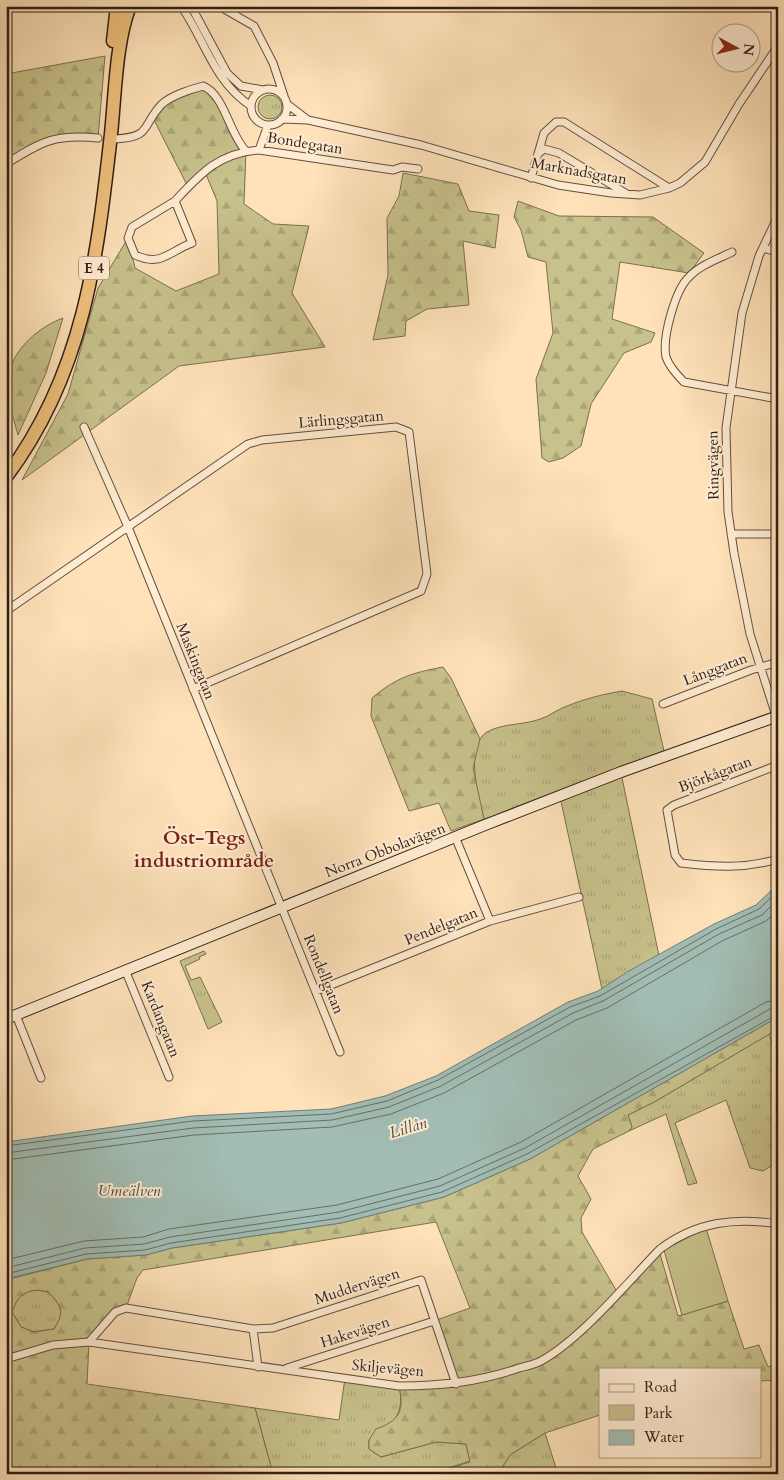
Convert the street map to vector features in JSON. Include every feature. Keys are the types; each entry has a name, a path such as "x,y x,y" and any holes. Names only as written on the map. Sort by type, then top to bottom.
{"highway":[{"name":"E 4","path":"6,464 34,420 52,381 70,334 84,281 95,218 117,6"},
{"name":"E 4","path":"6,477 46,414 63,374 86,307 98,241 122,40 130,6"}],"street":[{"path":"181,6 220,76 231,91 250,106"},
{"path":"191,6 227,73 234,82 246,89 276,90 285,100"},
{"path":"219,6 254,26 273,62 285,100 282,119 268,125 258,121 251,112 250,106 254,96 263,90"},
{"name":"Marknadsgatan","path":"282,119 308,120 421,146 532,178 588,190 640,195 669,188 690,176 705,162 739,104 778,46"},
{"path":"115,139 131,138 139,134 162,104 203,86 214,93 236,138 246,151"},
{"name":"Marknadsgatan","path":"285,100 308,120"},
{"path":"532,178 544,133 549,126 556,122 564,122 669,188"},
{"path":"259,150 268,125"},
{"path":"6,164 43,142 82,137 98,138"},
{"path":"538,153 544,149 560,153 629,195"},
{"name":"Bondegatan","path":"175,201 192,243 178,248 160,260 152,261 135,255 128,238 132,227 175,201 204,171 222,157 259,150 393,170 402,167 418,169"},
{"name":"Ringvägen","path":"777,718 747,621 731,534 728,512 726,428 742,314 763,248 778,216"},
{"path":"763,248 778,252"},
{"path":"732,252 699,269 689,277 680,289 674,302 666,343 666,357 673,370 684,382 778,399"},
{"name":"Maskingatan","path":"84,427 128,527 281,907"},
{"name":"Lärlingsgatan","path":"6,611 248,444 262,440 396,427 409,432 427,574 422,591 193,689"},
{"path":"731,534 778,534"},
{"name":"Långgatan","path":"663,704 778,662"},
{"name":"Norra Obbolavägen","path":"11,1017 620,772 777,718"},
{"name":"Björkågatan","path":"778,765 674,805 667,810 674,855 681,863 721,868 757,865 778,859"},
{"path":"456,838 490,921"},
{"name":"Pendelgatan","path":"316,990 490,921 579,897"},
{"name":"Rondellgatan","path":"281,907 340,1052"},
{"name":"Kardangatan","path":"126,972 169,1077"},
{"path":"11,1017 41,1078"},
{"name":"Skiljevägen","path":"6,1359 53,1345 89,1342 399,1386 456,1384 488,1379 539,1362 551,1355 576,1335 660,1249 690,1231 713,1223 730,1221 778,1224"},
{"name":"Muddervägen","path":"89,1342 115,1312 126,1308 253,1329 273,1328 421,1280 456,1384"},
{"name":"Hakevägen","path":"284,1369 434,1321"},
{"path":"253,1329 258,1367"}],"green space":[{"path":"105,56 98,138 59,138 6,164 6,74"},
{"path":"208,88 246,151 244,204 273,224 309,226 292,293 325,347 179,366 22,480 68,394 98,288 128,238 135,268 176,291 219,274 217,201 205,172 188,187 153,118 163,106 177,97"},
{"path":"270,95 275,96 281,102 281,112 275,118 270,119 265,118 259,112 258,107 259,102 265,96"},
{"path":"403,173 458,184 469,211 499,215 495,248 463,241 469,305 427,309 406,321 405,336 373,340 388,275 387,218 399,196"},
{"path":"518,201 559,216 653,217 704,253 689,273 620,262 612,319 655,333 651,342 624,353 591,404 581,446 563,458 549,462 542,458 536,379 553,333 546,262 528,257 521,230 514,217"},
{"path":"63,318 46,373 18,435 8,389 12,364 22,347 29,340 45,327"},
{"path":"443,667 451,678 480,739 473,768 484,819 451,831 439,803 409,811 371,716 372,698 389,685 422,671"},
{"path":"622,691 652,699 664,751 620,768 659,956 602,989 560,797 484,819 476,785 475,757 477,746 482,736 491,730 537,720 580,701"},
{"path":"204,951 206,954 199,957 200,959 185,966 191,980 200,977 222,1022 208,1029 180,961"},
{"path":"778,1017 778,1029 656,1101 628,1115 632,1127 629,1131 593,1149 578,1176 591,1199 581,1218 582,1232 616,1290 612,1298 660,1254 678,1316 728,1301 744,1349 759,1345 768,1367 778,1363 778,1380 762,1381 762,1368 599,1368 599,1415 545,1433 510,1455 498,1474 430,1474 470,1462 466,1444 436,1442 381,1457 369,1449 369,1440 376,1429 390,1422 398,1414 401,1402 399,1386 456,1384 434,1321 470,1308 436,1222 143,1270 137,1278 126,1308 115,1312 89,1342 87,1384 255,1408 273,1474 6,1474 6,1280 87,1259 146,1255 172,1248 341,1223 444,1197 530,1159","holes":["38,1290 48,1292 56,1301 61,1313 54,1329 34,1332 21,1327 12,1312 16,1302 24,1293"]},
{"path":"769,1034 778,1057 778,1162 763,1171 750,1168 726,1100 675,1123 697,1183 688,1185 666,1114 629,1131 632,1127 628,1115 656,1101"},
{"path":"706,1228 728,1301 682,1315 664,1250"},
{"path":"38,1290 48,1292 53,1297 59,1305 61,1314 54,1329 34,1332 21,1327 12,1312 16,1302 24,1293"},
{"path":"345,1378 399,1386 401,1397 395,1419 369,1440 369,1449 381,1457 436,1442 466,1444 470,1461 430,1474 273,1474 255,1408 339,1420"},
{"path":"545,1433 558,1474 498,1474 510,1455"}],"water":[{"name":"Umeälven","path":"778,884 778,1017 530,1159 444,1197 341,1223 172,1248 146,1255 87,1259 6,1279 6,1142 192,1116 331,1109 385,1096 436,1076 568,1002 598,991 627,972 714,924 756,905"}],"district":[{"name":"Öst-Tegs industriområde","path":"204,848"}],"water label":[{"name":"Lillån","path":"408,1128"}]}
